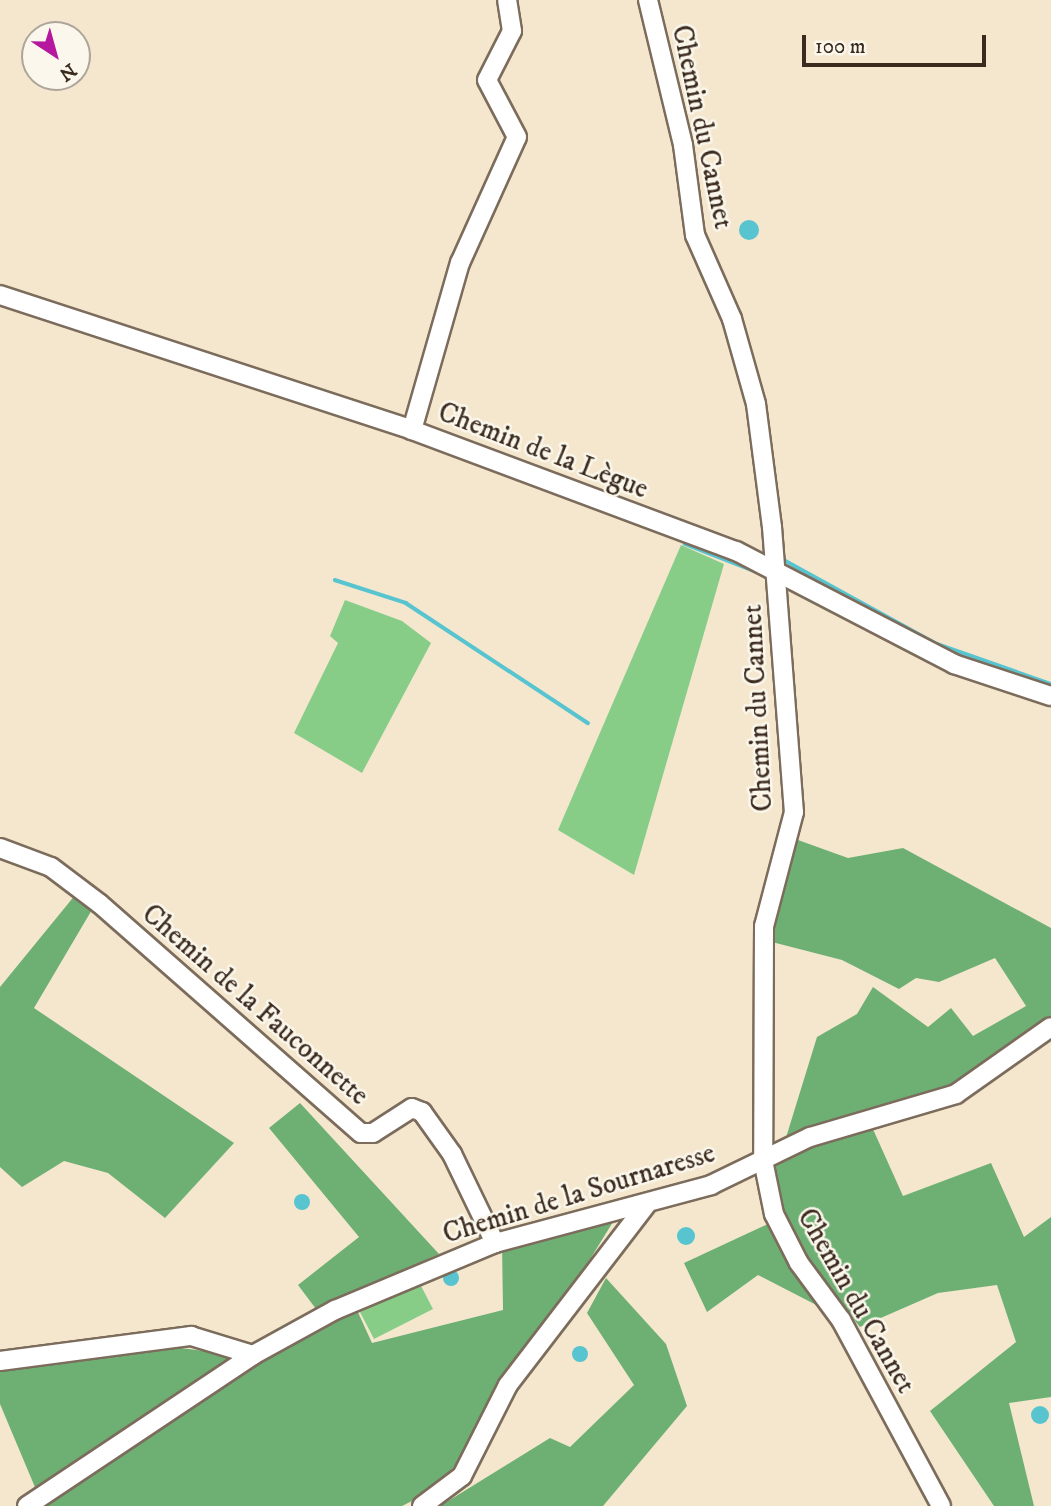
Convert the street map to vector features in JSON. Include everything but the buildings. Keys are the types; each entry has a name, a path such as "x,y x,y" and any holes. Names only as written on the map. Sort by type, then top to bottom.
{"street":[{"path":"412,430 460,262 517,137 487,80 512,31 508,0"},
{"name":"Chemin du Cannet","path":"648,0 683,145 695,235 732,319 756,404 775,568 794,812 764,926 763,1160 774,1214 799,1263 841,1320 941,1506"},
{"name":"Chemin de la Lègue","path":"0,295 412,430 775,568 905,641 1051,696"},
{"name":"Chemin de la Fauconnette","path":"0,848 51,867 100,904 362,1133 412,1108 422,1112 452,1154 495,1243"},
{"name":"Chemin de la Sournaresse","path":"27,1506 253,1355 342,1307 495,1243 646,1205 710,1185 810,1137 956,1094 1051,1027"},
{"path":"422,1506 462,1476 508,1385 646,1205"},
{"path":"0,1361 191,1336 253,1355"}],"green space":[{"path":"681,545 724,564 634,875 558,830"},
{"path":"345,600 402,621 431,643 362,773 294,733 338,643 330,636"},
{"path":"798,840 848,858 903,848 1051,928 1051,1021 985,1072 915,1105 784,1144 817,1037 857,1014 873,987 928,1027 951,1008 973,1036 1026,1006 995,958 939,982 916,978 899,989 842,960 772,942 770,928"},
{"path":"76,894 93,908 34,1008 234,1143 165,1218 108,1173 64,1161 22,1187 0,1167 0,987"},
{"path":"300,1103 439,1254 316,1309 298,1285 359,1237 269,1128"},
{"path":"872,1127 903,1196 991,1163 1024,1237 1051,1217 1051,1397 1009,1403 1034,1506 994,1506 930,1411 1016,1342 997,1285 938,1293 860,1327 805,1260 786,1220 772,1175 782,1153"},
{"path":"616,1217 565,1300 501,1377 464,1457 428,1493 402,1506 44,1506 266,1356 356,1308 372,1343 503,1310 502,1244"},
{"path":"770,1223 826,1310 758,1275 707,1312 684,1263"},
{"path":"606,1278 666,1344 687,1406 603,1506 440,1506 550,1438 570,1447 634,1385 587,1313"},
{"path":"419,1282 433,1309 374,1339 360,1312"},
{"path":"174,1347 234,1355 37,1492 0,1404 0,1368"}],"water":[{"path":"745,220 753,220 759,230 753,240 745,240 739,234 739,226"},
{"path":"302,1194 310,1202 302,1210 294,1202"},
{"path":"686,1227 692,1230 695,1236 692,1242 686,1245 680,1242 677,1236 680,1230"},
{"path":"451,1270 459,1278 451,1286 443,1278"},
{"path":"577,1346 583,1346 588,1354 586,1360 577,1362 572,1357 572,1351"},
{"path":"1036,1406 1044,1406 1049,1415 1047,1422 1036,1424 1031,1419 1031,1411"}],"waterway":[{"path":"685,544 767,576"},
{"path":"784,560 937,644 1051,684"},
{"path":"335,580 406,603 588,723"},
{"path":"912,652 927,660"},
{"path":"986,684 1012,692"}]}
